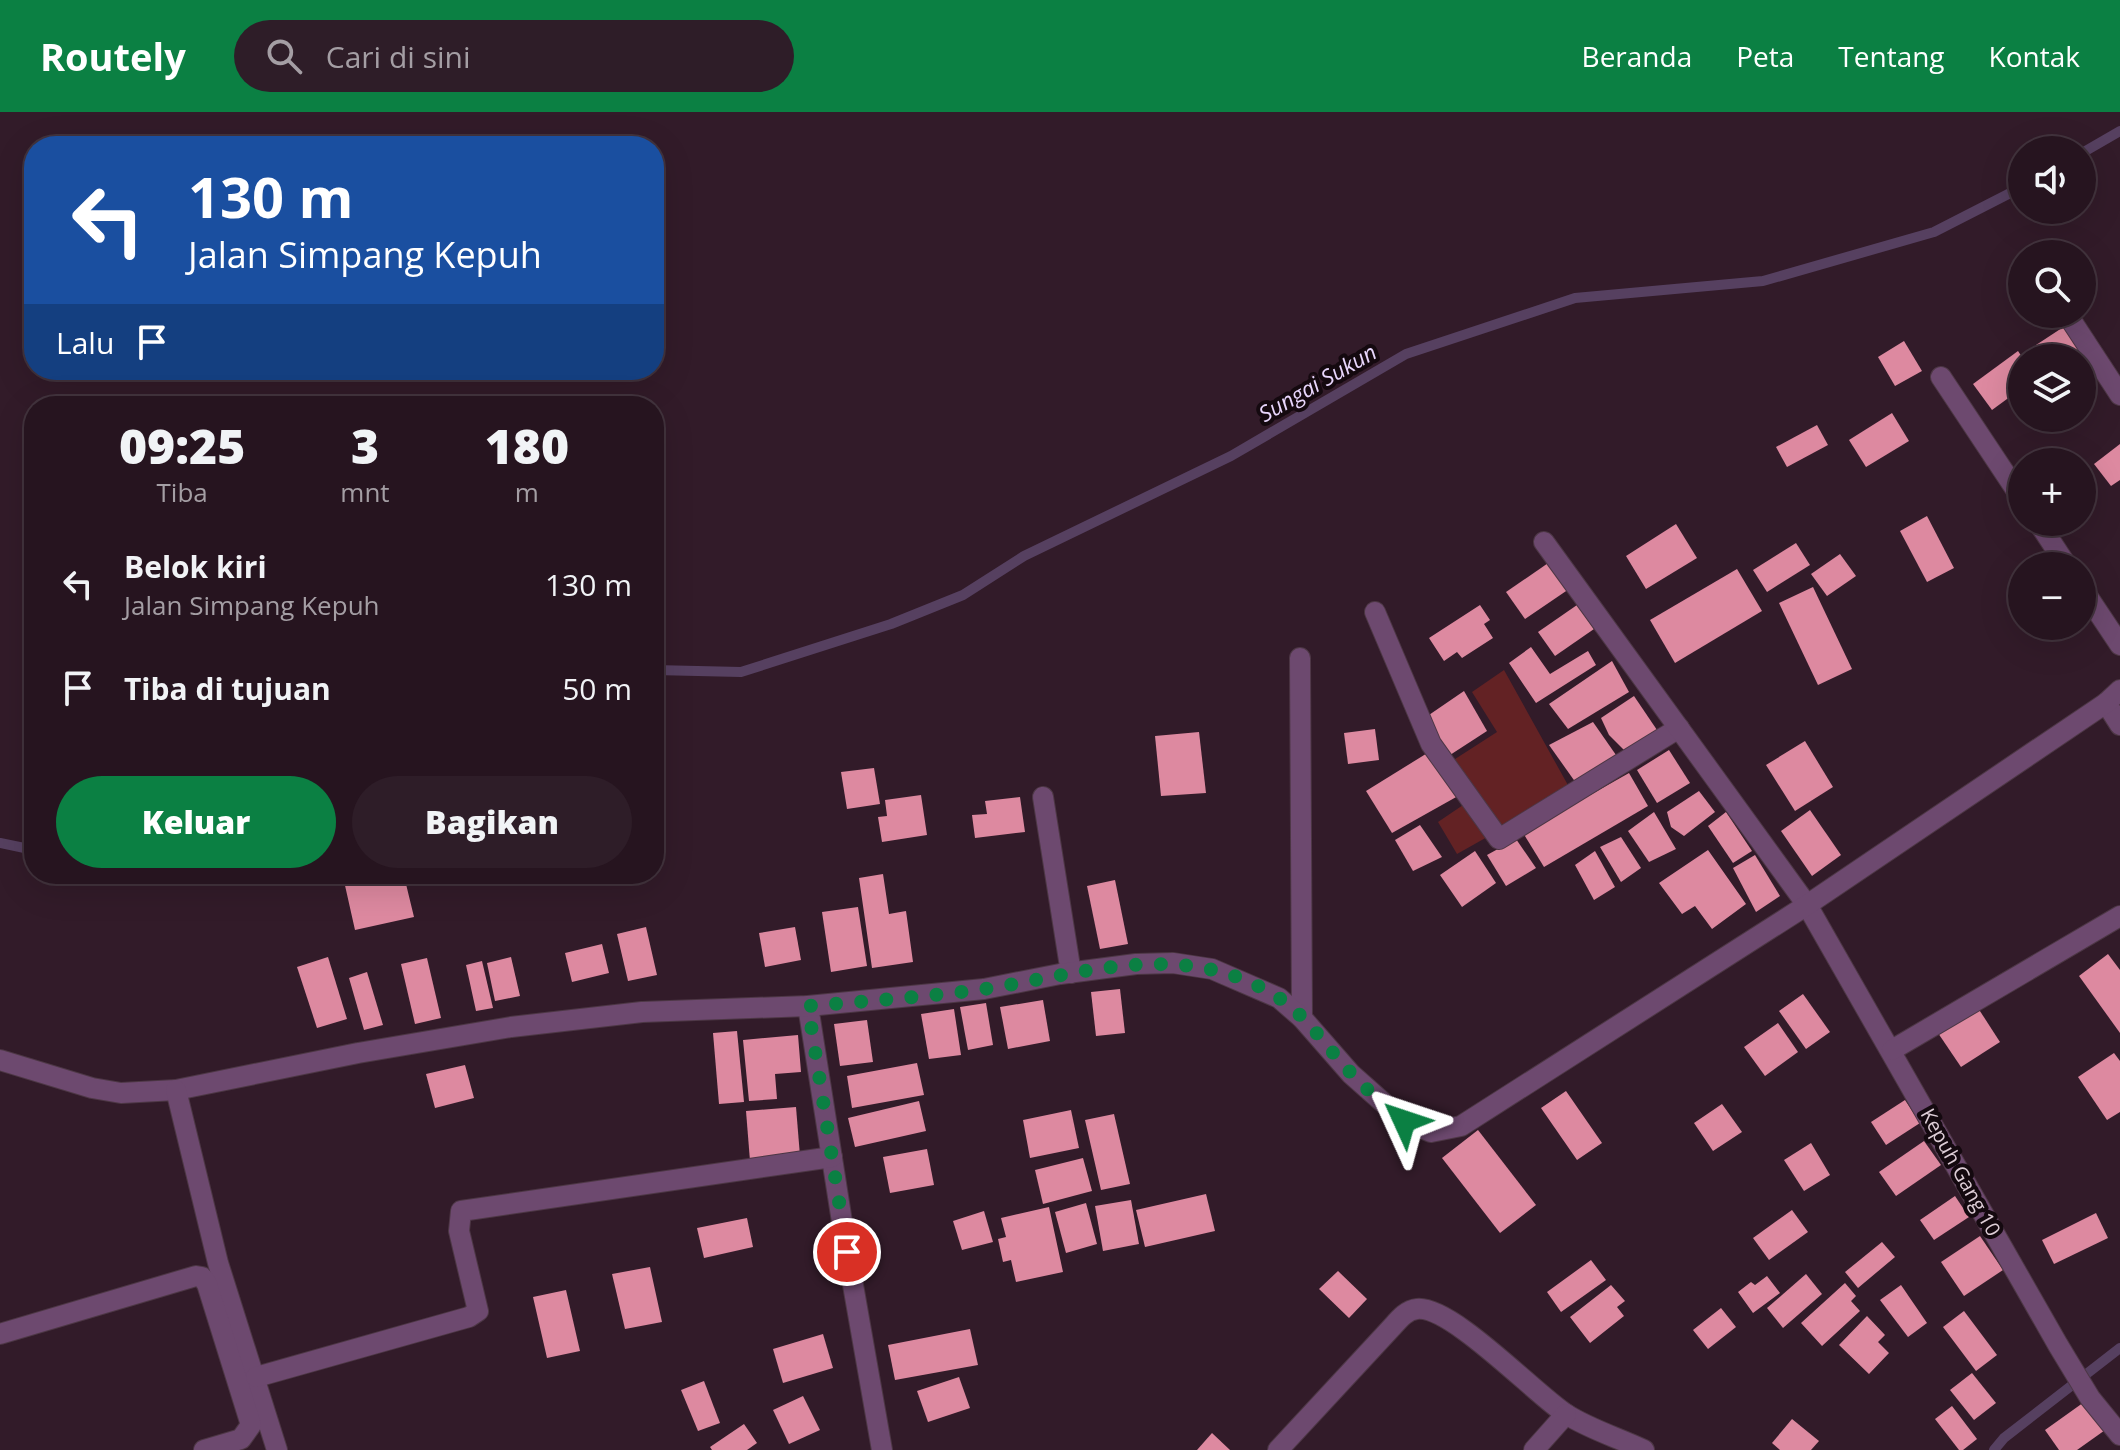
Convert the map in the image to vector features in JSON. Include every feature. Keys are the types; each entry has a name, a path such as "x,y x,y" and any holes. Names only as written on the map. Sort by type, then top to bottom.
{"street":[{"path":"2076,328 2120,395"},
{"path":"1941,377 2008,478"},
{"name":"Kepuh Gang 10","path":"1544,542 1807,905 2058,1345 2090,1398 2120,1435"},
{"path":"2096,609 2120,645"},
{"path":"1375,612 1431,744 1499,839 1679,728"},
{"path":"1300,658 1302,1018"},
{"path":"0,1060 92,1088 121,1093 176,1090 358,1053 511,1027 642,1012 808,1006 984,989 1136,964 1173,963 1212,969 1279,998 1302,1018 1351,1074 1404,1121 1431,1132 1461,1126 1807,905 2113,697 2120,725"},
{"path":"1043,797 1071,973"},
{"path":"1892,1050 2120,916"},
{"path":"808,1006 882,1450"},
{"path":"176,1090 218,1263 277,1450"},
{"path":"256,1377 469,1317 478,1311 459,1231 461,1211 832,1157"},
{"path":"0,1334 196,1276 202,1277 207,1284 251,1425 241,1439 204,1450"},
{"path":"1278,1450 1405,1313 1416,1309 1426,1309 1476,1340 1566,1414 1644,1450"},
{"path":"1534,1450 1566,1414"}],"shaded area":[{"path":"1504,670 1569,787 1499,829 1452,761 1497,732 1472,692"},
{"path":"1466,803 1489,836 1457,854 1438,822"}],"building":[{"path":"2066,328 2078,344 2038,344"},
{"path":"1904,341 1922,371 1895,386 1878,357"},
{"path":"2008,358 2008,398 1992,410 1973,384"},
{"path":"1892,413 1909,441 1866,467 1849,440"},
{"path":"1817,425 1828,445 1787,467 1776,447"},
{"path":"2120,444 2120,480 2111,486 2096,462"},
{"path":"1927,516 1954,568 1927,582 1900,531"},
{"path":"1676,524 1697,558 1646,589 1626,556"},
{"path":"1796,543 1810,565 1767,592 1753,570"},
{"path":"1840,554 1856,576 1827,596 1811,574"},
{"path":"1554,559 1572,587 1525,619 1506,592"},
{"path":"1737,569 1762,611 1675,663 1650,620"},
{"path":"1813,587 1852,669 1818,685 1779,603"},
{"path":"1480,605 1490,620 1484,624 1493,638 1462,658 1457,652 1444,661 1429,638"},
{"path":"1577,605 1594,629 1555,656 1538,632"},
{"path":"1531,647 1550,674 1588,651 1596,665 1536,703 1509,663"},
{"path":"1612,661 1629,692 1568,729 1549,704"},
{"path":"1464,691 1487,731 1450,755 1426,717"},
{"path":"1634,696 1657,730 1625,751 1609,735 1601,718"},
{"path":"1593,722 1616,755 1576,783 1549,745"},
{"path":"1375,729 1379,760 1348,764 1344,733"},
{"path":"1199,732 1206,793 1161,796 1155,736"},
{"path":"1805,741 1833,787 1795,811 1766,765"},
{"path":"1669,750 1690,783 1657,803 1637,770"},
{"path":"1429,752 1458,796 1392,833 1366,791"},
{"path":"874,768 880,804 847,809 841,772"},
{"path":"1629,773 1648,806 1544,867 1523,833"},
{"path":"1699,791 1715,812 1684,836 1671,827 1667,812"},
{"path":"921,795 927,835 882,842 878,817 887,816 885,800"},
{"path":"1020,797 1025,832 975,838 972,815 987,814 985,801"},
{"path":"1810,810 1841,855 1812,876 1781,831"},
{"path":"1654,812 1676,849 1649,862 1628,831"},
{"path":"1726,812 1752,851 1733,863 1708,826"},
{"path":"1420,825 1442,857 1413,871 1395,840"},
{"path":"1621,837 1641,868 1621,882 1600,847"},
{"path":"1516,839 1536,868 1506,886 1487,855"},
{"path":"1708,850 1746,904 1712,929 1695,906 1682,914 1659,883"},
{"path":"1475,851 1496,883 1462,907 1440,875"},
{"path":"1595,851 1615,887 1594,900 1575,865"},
{"path":"1755,855 1780,896 1756,912 1733,868"},
{"path":"883,874 889,914 906,911 913,962 872,968 859,878"},
{"path":"1115,880 1128,944 1100,949 1087,886"},
{"path":"345,884 406,884 414,917 355,930"},
{"path":"858,907 867,966 831,972 822,912"},
{"path":"646,927 657,975 628,981 617,934"},
{"path":"795,927 801,960 765,967 759,933"},
{"path":"602,944 609,973 572,982 565,953"},
{"path":"2108,954 2120,970 2120,1033 2079,976"},
{"path":"328,957 347,1019 317,1028 297,967"},
{"path":"511,957 520,996 495,1001 487,963"},
{"path":"427,958 441,1018 415,1024 401,964"},
{"path":"482,961 493,1008 476,1011 466,965"},
{"path":"367,972 383,1025 364,1030 349,978"},
{"path":"1120,989 1125,1033 1096,1036 1091,992"},
{"path":"1803,994 1830,1032 1806,1049 1779,1011"},
{"path":"1043,1000 1050,1041 1008,1049 1000,1007"},
{"path":"986,1003 993,1045 968,1050 960,1007"},
{"path":"1978,1008 2000,1042 1961,1067 1938,1033"},
{"path":"954,1009 961,1055 929,1059 921,1014"},
{"path":"867,1020 873,1062 840,1066 834,1024"},
{"path":"1778,1023 1798,1052 1765,1076 1744,1047"},
{"path":"737,1031 744,1102 719,1104 713,1033"},
{"path":"798,1035 801,1072 775,1074 777,1099 749,1101 743,1040"},
{"path":"2114,1053 2120,1061 2120,1112 2107,1120 2078,1077"},
{"path":"917,1063 924,1095 852,1108 847,1076"},
{"path":"465,1065 474,1098 435,1108 426,1074"},
{"path":"1566,1091 1602,1143 1577,1160 1541,1108"},
{"path":"1905,1100 1920,1123 1886,1145 1871,1122"},
{"path":"919,1101 926,1131 855,1147 848,1118"},
{"path":"1722,1104 1742,1132 1713,1151 1694,1123"},
{"path":"796,1107 800,1156 750,1161 746,1111"},
{"path":"1071,1110 1079,1148 1030,1158 1023,1120"},
{"path":"1114,1114 1130,1184 1101,1190 1085,1120"},
{"path":"1478,1130 1536,1205 1500,1233 1442,1158"},
{"path":"1924,1141 1941,1165 1896,1196 1879,1172"},
{"path":"1811,1143 1830,1175 1804,1191 1784,1160"},
{"path":"927,1149 934,1185 890,1193 883,1157"},
{"path":"1083,1158 1092,1191 1043,1204 1035,1170"},
{"path":"1206,1194 1215,1231 1145,1247 1136,1210"},
{"path":"1955,1196 1969,1217 1934,1240 1920,1220"},
{"path":"1131,1200 1139,1244 1103,1251 1095,1206"},
{"path":"1086,1203 1097,1244 1066,1253 1055,1212"},
{"path":"1049,1207 1063,1272 1016,1282 1011,1260 1003,1262 998,1239 1006,1237 1001,1218"},
{"path":"1792,1210 1808,1232 1769,1260 1753,1238"},
{"path":"984,1211 993,1242 962,1250 953,1221"},
{"path":"2096,1213 2108,1238 2054,1264 2042,1240"},
{"path":"747,1218 753,1247 704,1258 697,1228"},
{"path":"1980,1236 2003,1270 1964,1296 1941,1262"},
{"path":"1882,1242 1895,1257 1858,1288 1845,1272"},
{"path":"1591,1260 1606,1280 1561,1312 1547,1292"},
{"path":"650,1267 662,1322 625,1329 612,1274"},
{"path":"1338,1271 1367,1299 1349,1318 1319,1289"},
{"path":"1806,1274 1822,1294 1783,1328 1767,1308"},
{"path":"1767,1276 1780,1293 1753,1313 1738,1292 1751,1282 1755,1285"},
{"path":"1845,1283 1856,1296 1851,1301 1860,1311 1822,1346 1801,1323"},
{"path":"1611,1285 1625,1301 1617,1307 1624,1316 1590,1343 1570,1317"},
{"path":"1901,1285 1927,1323 1908,1337 1880,1300"},
{"path":"566,1290 580,1351 547,1358 533,1297"},
{"path":"1721,1308 1736,1327 1708,1349 1693,1330"},
{"path":"1964,1311 1997,1355 1976,1371 1943,1327"},
{"path":"1867,1316 1885,1335 1878,1342 1889,1353 1869,1374 1839,1345"},
{"path":"970,1329 978,1365 895,1380 888,1345"},
{"path":"823,1334 833,1368 783,1383 773,1349"},
{"path":"1972,1373 1996,1403 1974,1420 1950,1390"},
{"path":"959,1377 970,1408 928,1422 917,1391"},
{"path":"704,1381 720,1423 698,1431 681,1390"},
{"path":"803,1396 820,1430 789,1444 773,1410"},
{"path":"2087,1400 2108,1428 2077,1450 2059,1450 2045,1430"},
{"path":"1952,1406 1977,1439 1963,1450 1959,1450 1935,1419"},
{"path":"1792,1419 1819,1441 1811,1450 1780,1450 1772,1443"},
{"path":"744,1424 757,1443 747,1450 712,1450 710,1447"},
{"path":"1212,1433 1230,1450 1197,1450"}],"waterway":[{"name":"Sungai Sukun","path":"2096,145 2120,131"},
{"name":"Sungai Sukun","path":"664,670 741,672 891,624 963,595 1024,556 1231,456 1406,354 1575,298 1763,281 1934,232 2008,194"},
{"name":"Sungai Sukun","path":"0,843 24,848"},
{"path":"1994,1450 2004,1438 2120,1348"}],"route":[{"path":"847,1252 808,1006 984,989 1060,974 1136,964 1173,963 1212,969 1279,998 1302,1018 1351,1074 1404,1121"}]}
